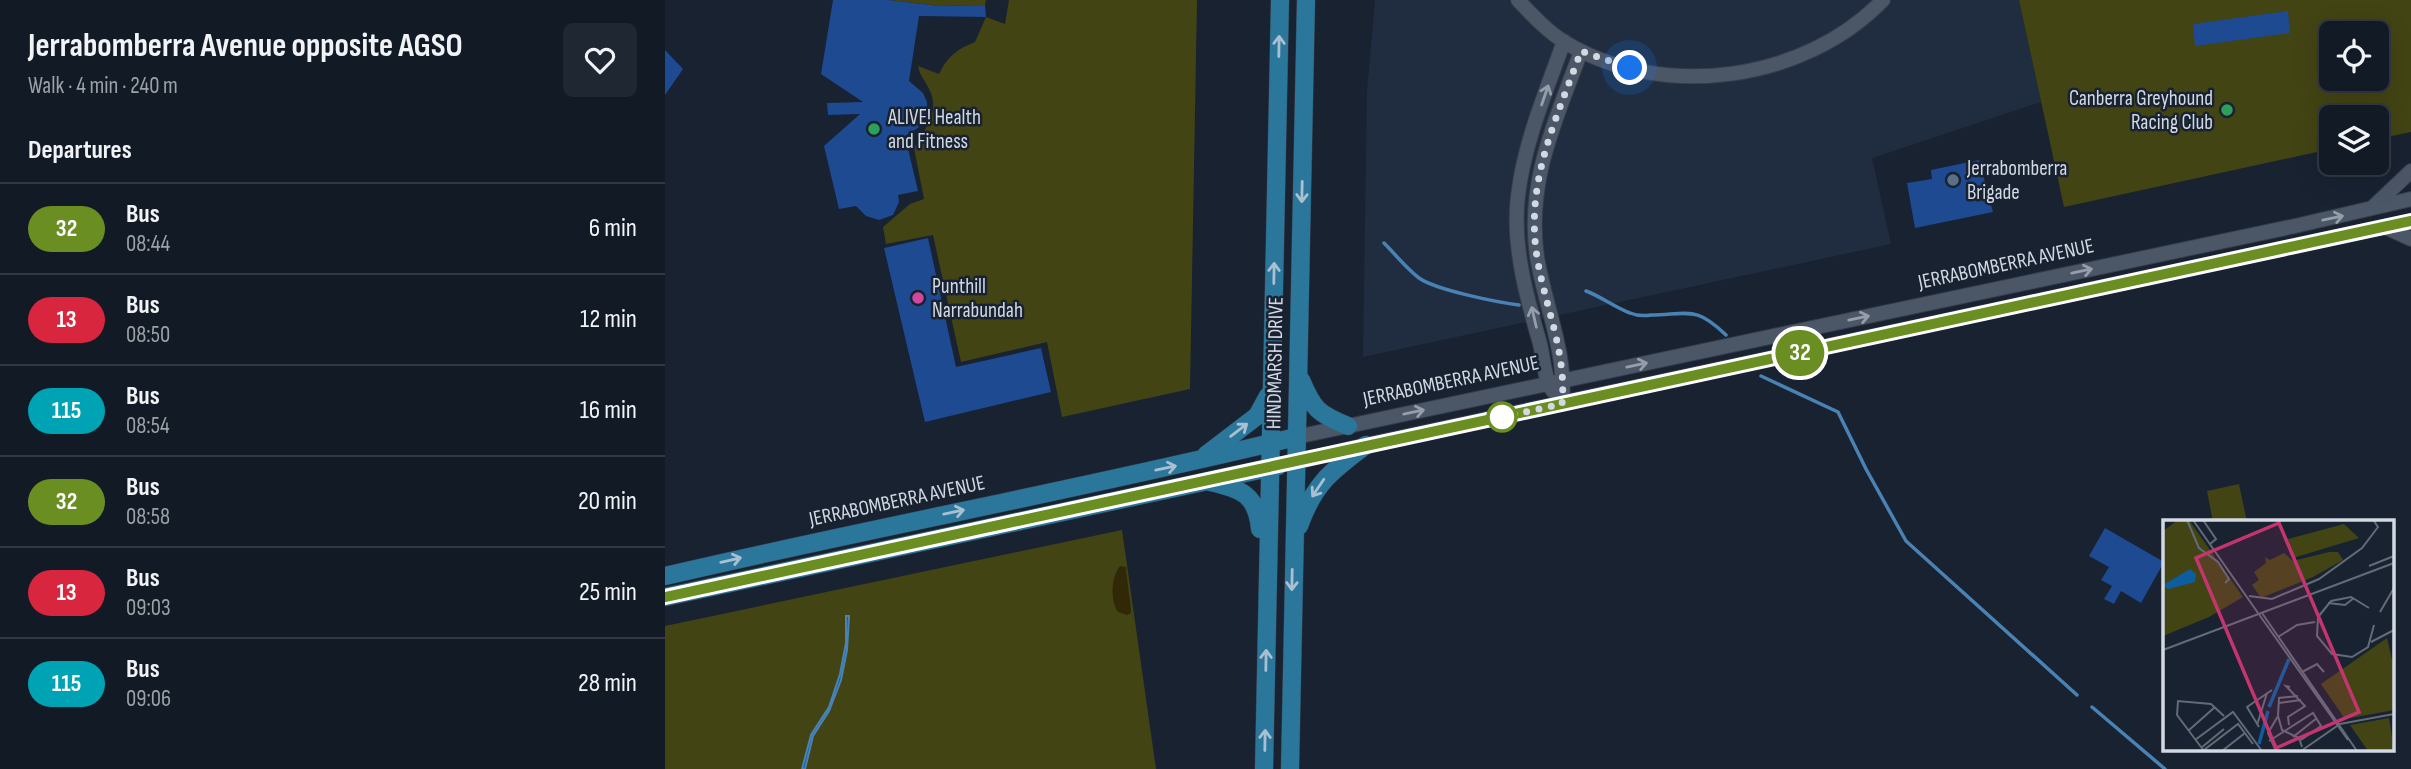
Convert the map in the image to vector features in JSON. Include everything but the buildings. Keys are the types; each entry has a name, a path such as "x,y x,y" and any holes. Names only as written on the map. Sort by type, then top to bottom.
{"main road":[{"name":"HINDMARSH DRIVE","path":"1264,769 1280,0"},
{"name":"HINDMARSH DRIVE","path":"1290,769 1306,0"},
{"path":"1298,374 1314,408 1347,426"},
{"path":"1198,461 1257,416 1271,391"},
{"name":"JERRABOMBERRA AVENUE","path":"665,576 1198,461 1297,437"},
{"path":"1293,548 1306,507 1323,479 1366,445"},
{"path":"665,597 1296,462"},
{"path":"1206,481 1238,490 1250,498 1257,508 1268,609"},
{"path":"873,552 893,527 921,541"}],"street":[{"path":"1518,0 1564,41 1581,51 1653,73 1707,76 1771,65 1804,54 1831,41 1866,18 1884,0"},
{"path":"1562,404 1548,384 1521,262 1517,198 1526,153 1564,41"},
{"path":"1562,404 1564,381 1537,257 1535,201 1541,161 1581,51"},
{"path":"2370,210 2411,171"},
{"name":"JERRABOMBERRA AVENUE","path":"1297,437 2370,210 2411,199"},
{"path":"1296,462 2411,221"},
{"path":"2387,228 2411,239"},
{"path":"1594,374 1599,396"}],"shaded area":[{"path":"888,0 986,0 985,5 940,6"},
{"path":"1009,0 1197,0 1190,389 1062,417 1047,342 961,362 933,235 886,244 883,227 910,204 924,199 914,148 932,114 933,99 918,66 939,74 953,54 975,42 986,17 1005,24"},
{"path":"1375,0 2019,0 2041,102 1872,158 1891,244 1363,357 1367,91"},
{"name":"Canberra Greyhound Racing Club","path":"2019,0 2411,0 2411,132 2389,137 2389,105 2319,105 2319,152 2064,207"},
{"path":"2239,484 2247,520 2213,520 2207,491"},
{"path":"1122,530 1156,769 665,769 665,626"}],"sand":[{"path":"1120,566 1126,567 1131,609 1131,613 1127,615 1118,612 1113,596 1113,582"}],"water":[{"path":"846,616 849,616 847,650 841,680 829,711 813,736 805,769 802,769 811,735 829,707 840,674 846,643"}],"waterway":[{"path":"1384,243 1410,270 1427,282 1467,295 1519,305"},
{"path":"1586,291 1635,315 1684,313 1699,316 1726,335"},
{"path":"1761,376 1838,412 1906,541 2077,695"},
{"path":"2092,707 2165,769"}],"bus line":[{"name":"32","path":"665,597 2411,221"}],"place":[{"name":"Canberra Greyhound Racing Club","path":"2227,110"},
{"name":"ALIVE! Health and Fitness","path":"874,129"},
{"name":"Jerrabomberra Brigade","path":"1953,180"},
{"name":"Punthill Narrabundah","path":"918,298"}],"route":[{"path":"1502,417 1562,404 1563,372 1537,257 1535,201 1541,161 1581,51 1630,68"}]}
